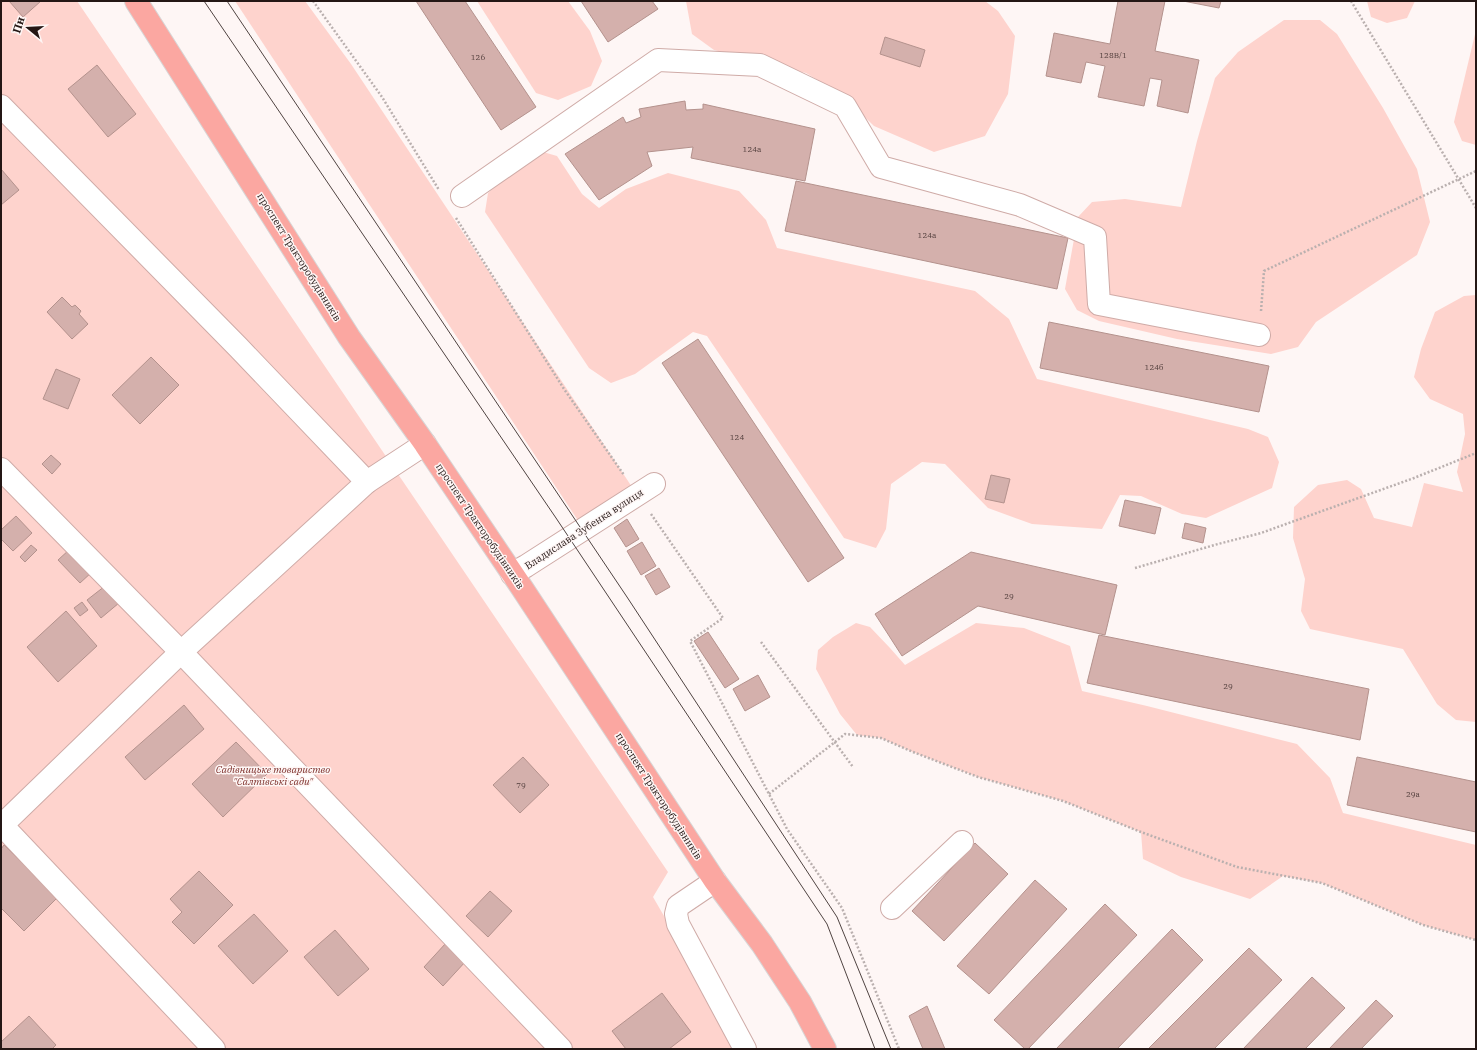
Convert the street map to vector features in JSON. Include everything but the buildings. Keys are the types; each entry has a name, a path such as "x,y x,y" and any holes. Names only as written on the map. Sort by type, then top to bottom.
{"main road":[{"name":"проспект Тракторобудівників","path":"136,1 349,336 425,444 715,881 762,944 800,1002 825,1049"}],"street":[{"path":"458,205 658,60 760,65 845,106 881,167 1020,205 1094,237 1099,304 1259,335"},
{"path":"1,106 238,346 367,482"},
{"path":"214,1049 1,825 181,652 367,482 425,444"},
{"path":"1,469 181,652 561,1049"},
{"name":"Владислава Зубенка вулиця","path":"512,574 646,489"},
{"path":"892,908 962,842"},
{"path":"715,881 678,906 676,914 678,924 745,1049"}],"path":[{"path":"313,1 382,97 440,192"},
{"path":"1350,1 1476,208"},
{"path":"1259,335 1264,271 1476,172"},
{"path":"458,205 560,382 646,489 723,618 690,641 787,829 842,908 899,1049"},
{"path":"1135,568 1262,533 1414,478 1476,453"},
{"path":"761,642 853,767"},
{"path":"769,794 845,734 881,738 978,777 1063,801 1237,867 1322,883 1422,925 1476,940"}],"green space":[{"name":"Садівницьке товариство \"Салтівські сади\"","path":"1,1 77,1 668,872 653,897 741,1049 1,1049"},
{"path":"235,1 305,1 351,64 632,487 579,522"},
{"path":"477,1 568,1 590,31 602,61 591,86 558,100 536,93"},
{"path":"686,1 985,1 998,11 1015,36 1008,94 985,136 934,152 874,126 841,94 806,73 714,50 692,34"},
{"path":"1367,1 1415,1 1407,18 1387,23 1371,17"},
{"path":"1284,20 1320,20 1337,34 1383,108 1417,169 1430,222 1417,255 1316,322 1298,347 1271,354 1177,339 1099,321 1077,310 1065,289 1078,217 1092,202 1125,199 1181,207 1197,141 1215,78 1238,52"},
{"path":"1476,30 1476,145 1462,141 1454,122"},
{"path":"543,152 557,156 582,194 599,208 626,189 668,173 739,191 766,220 777,248 975,291 1009,319 1037,379 1248,429 1268,437 1279,462 1272,488 1206,518 1182,514 1141,496 1120,495 1102,529 1032,524 988,508 945,464 922,462 891,484 886,529 876,548 844,538 707,336 693,332 635,374 611,383 589,368 485,212 488,193 516,168"},
{"path":"1476,295 1476,722 1456,720 1437,704 1403,649 1310,629 1301,611 1305,579 1293,538 1294,507 1318,485 1347,480 1361,489 1374,518 1412,527 1424,483 1463,492 1457,472 1465,434 1463,414 1430,399 1414,377 1421,349 1435,312 1464,296"},
{"path":"856,623 870,627 905,665 976,623 1024,628 1070,646 1082,691 1297,744 1330,778 1343,813 1476,845 1476,940 1423,925 1322,883 1283,876 1250,899 1181,877 1143,859 1141,832 1063,801 978,777 881,738 857,735 840,714 816,669 818,650 833,637"}],"tram line":[{"path":"204,1 556,518 827,924 875,1049"},
{"path":"227,1 627,597 837,917 891,1049"}]}
